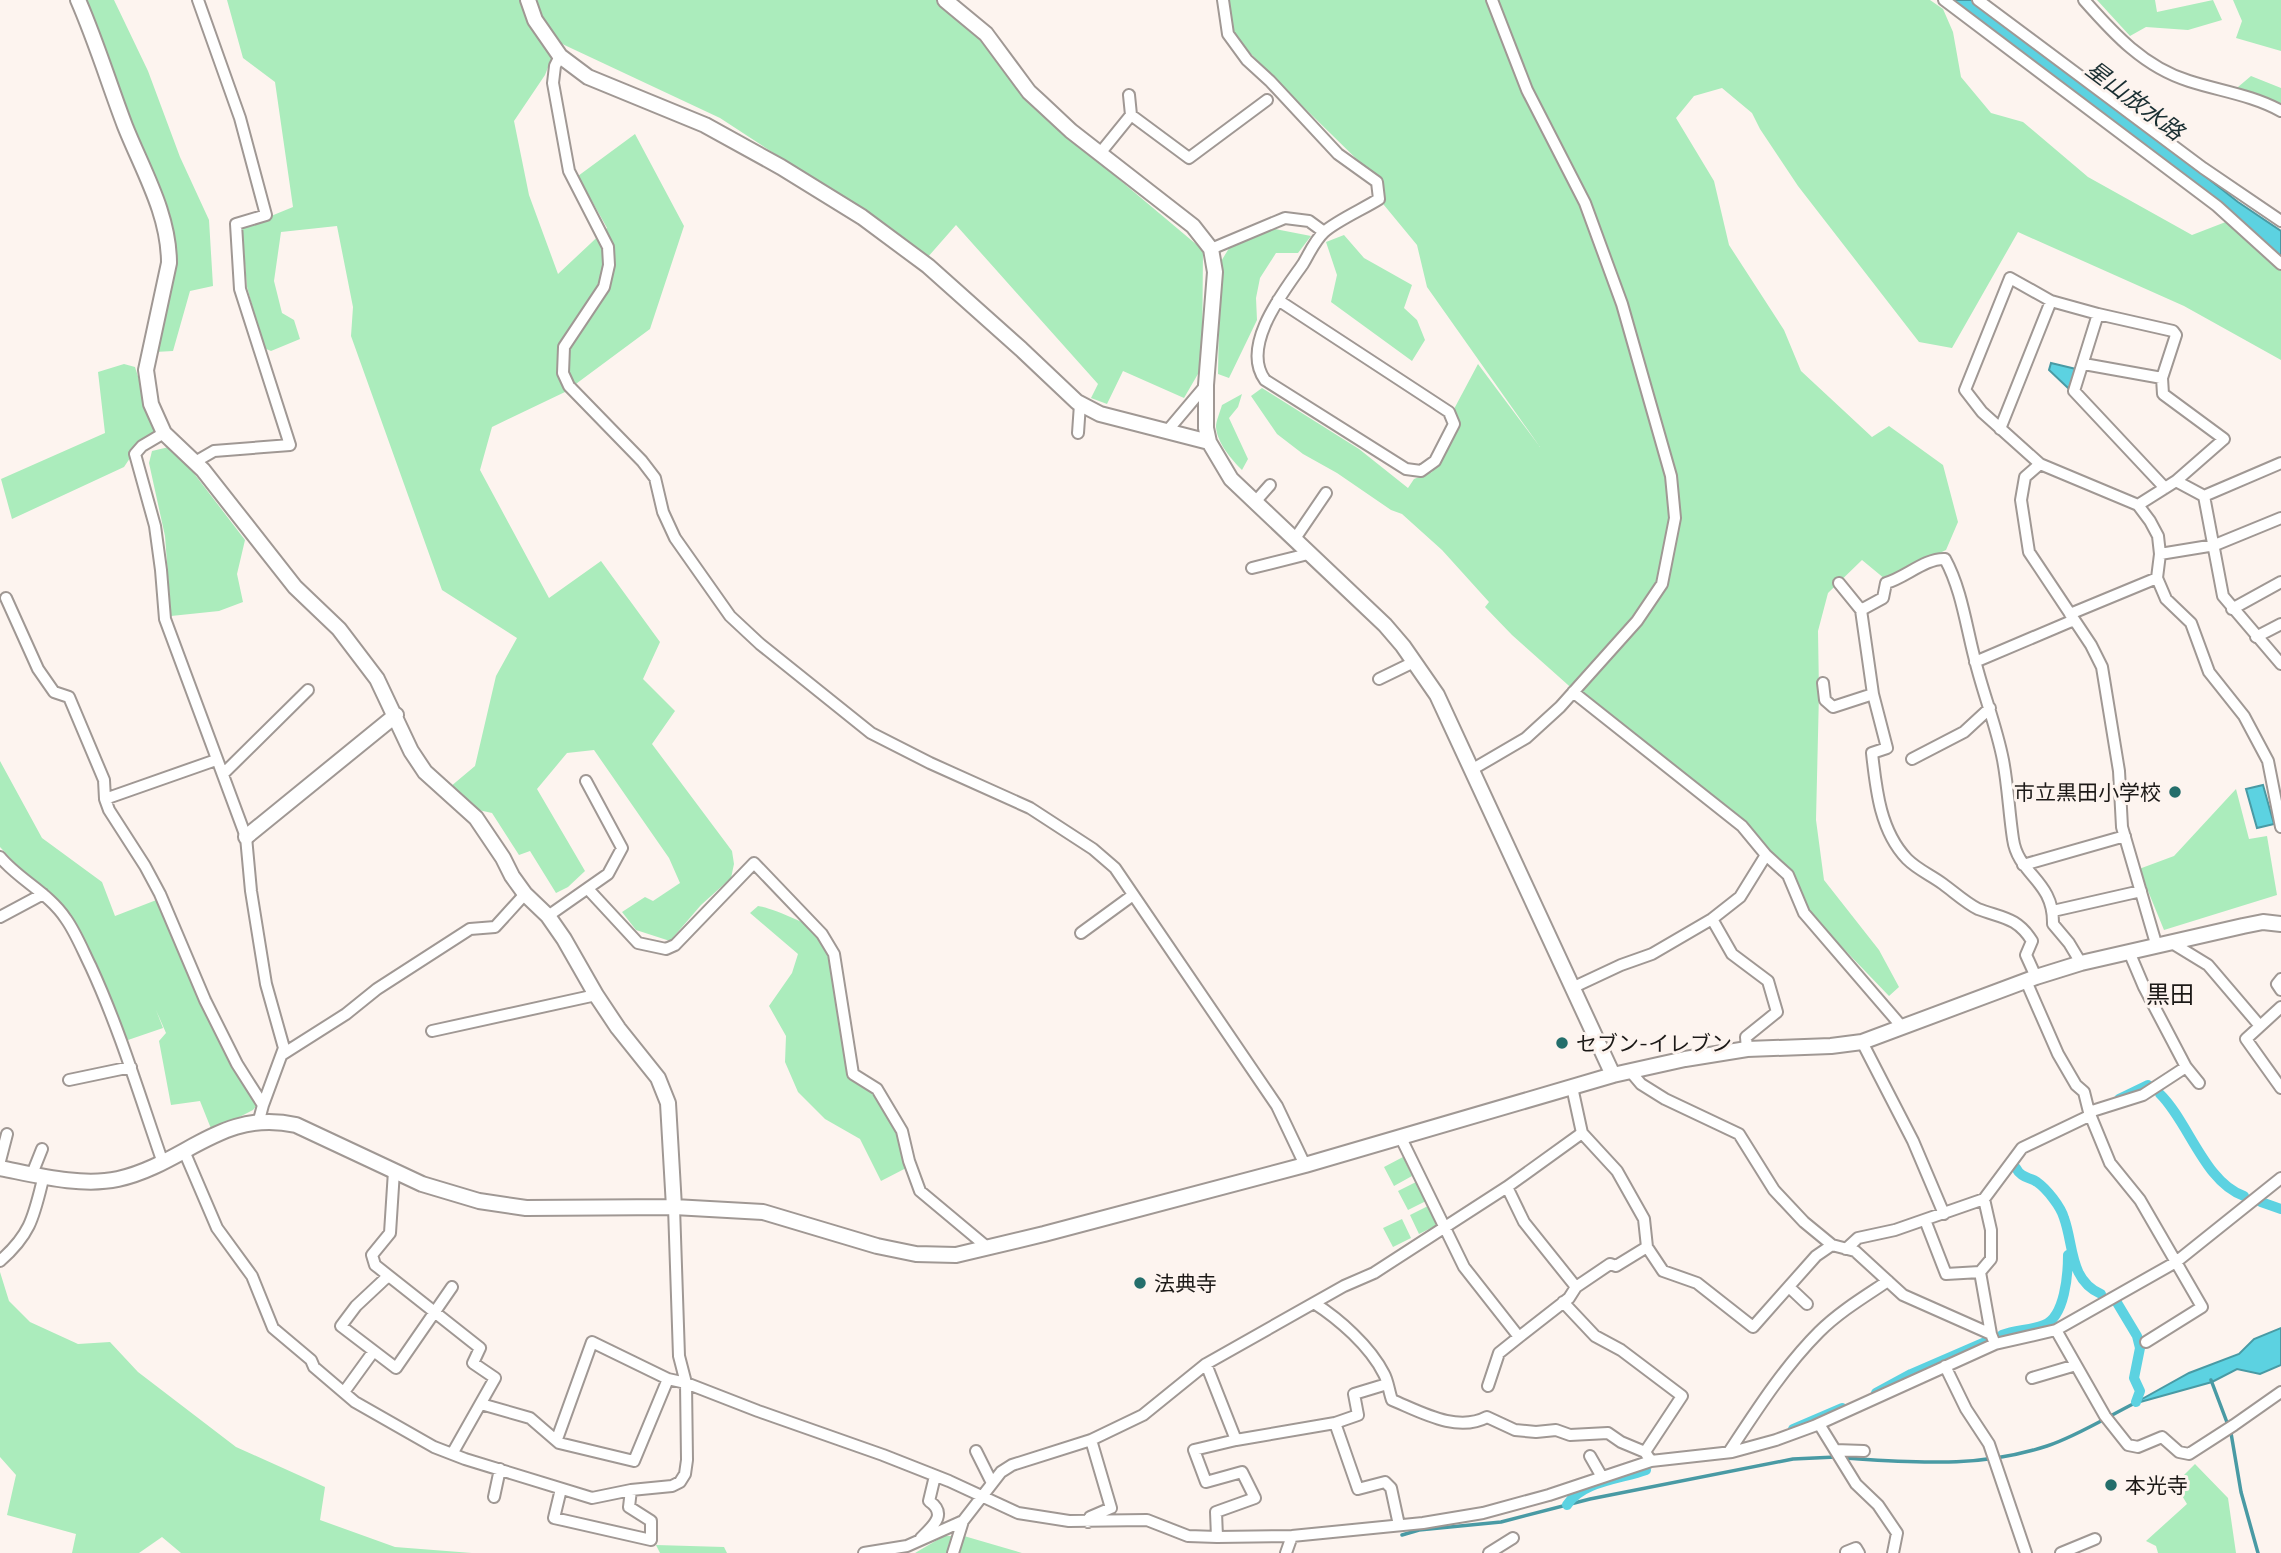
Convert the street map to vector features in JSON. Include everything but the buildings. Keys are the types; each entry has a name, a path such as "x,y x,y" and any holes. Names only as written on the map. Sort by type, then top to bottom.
{"street":[{"path":"78,0 163,217 169,247 167,273 146,370 151,404 164,433 195,461 295,587 339,629 377,679 411,751 425,772 476,818 526,894 548,916 564,939 618,1028 658,1078 668,1102 680,1356 686,1383 687,1460 685,1474 680,1482 672,1486 631,1490 592,1498 434,1447 355,1402 273,1328 251,1276 217,1227 184,1151"},
{"path":"195,461 214,451 290,445 240,289 236,225 266,215 240,118 198,0"},
{"path":"528,0 535,20 560,56 588,76 705,125 781,167 862,217 928,266 1080,404 1100,414 1209,442"},
{"path":"945,0 986,34 1029,92 1071,131 1193,226 1211,249 1215,272 1206,385 1206,428 1209,442 1224,471 1385,625 1437,695 1613,1075"},
{"path":"1223,0 1228,33 1247,60 1338,154 1377,182 1380,199 1324,232 1278,300 1265,320 1258,355 1261,373 1265,380 1406,469 1421,471 1435,461 1454,424 1449,412 1278,300"},
{"path":"1473,769 1526,738 1573,692 1637,621 1662,584 1675,518 1671,476 1622,304 1585,202 1527,90 1492,0"},
{"path":"1944,0 2217,206 2281,264"},
{"path":"1978,0 2194,161 2278,215"},
{"path":"2084,0 2119,39 2160,68 2187,81 2249,96 2281,111"},
{"path":"560,56 555,66 553,83 569,171 608,247 609,265 604,287 564,347 562,373 569,386 642,461 655,478 663,512 675,538 730,616 760,644 871,733 930,763 1009,797 1093,849 1115,867 1277,1106 1305,1165"},
{"path":"1101,152 1131,115 1129,94"},
{"path":"1131,115 1189,158 1267,100"},
{"path":"1211,249 1285,218 1309,222 1324,232"},
{"path":"2138,505 2176,481 2224,439 2163,394 2162,378 2176,335 2174,331 2051,301 2010,278 1965,390 1982,412 2040,464 2138,505 2150,521 2158,537 2160,554 2157,578 2166,599 2191,623 2209,672 2244,716 2262,750 2267,761 2281,827"},
{"path":"2000,429 2051,301"},
{"path":"2098,314 2074,391 2165,488"},
{"path":"2084,364 2162,378"},
{"path":"1168,430 1206,385"},
{"path":"1078,433 1080,404"},
{"path":"164,433 142,446 135,454 155,526 162,570 165,619 246,837 251,891 266,984 281,1032 283,1054 263,1105 260,1120"},
{"path":"2204,496 2281,463"},
{"path":"2040,464 2025,477 2021,500 2029,552 2091,645 2102,667 2119,771 2125,836 2157,947"},
{"path":"2176,481 2204,496 2223,596 2281,664"},
{"path":"1255,502 1270,485"},
{"path":"1294,540 1326,493"},
{"path":"2160,554 2215,545 2281,518"},
{"path":"1252,568 1308,554"},
{"path":"1861,610 1883,598 1886,583 1936,558 1945,559 1961,604 2003,758 2013,842 2023,865 2044,887 2053,911 2053,923 2081,964"},
{"path":"1975,662 2157,578"},
{"path":"2232,609 2281,582"},
{"path":"1839,583 1861,610 1873,694 1887,748 1872,753 1878,800 1888,828 1906,858 1921,871 1976,908 2014,921 2025,929 2032,941 2026,955 2031,979 2058,1054 2076,1085 2084,1092 2110,1163 2140,1200 2202,1307 2146,1342"},
{"path":"6,598 38,668 54,692 69,697 104,780 105,799 109,810 160,894 205,1000 237,1063 263,1105"},
{"path":"2256,637 2281,624"},
{"path":"1379,679 1415,662"},
{"path":"1823,683 1825,700 1833,707 1873,694"},
{"path":"223,774 308,690"},
{"path":"1573,692 1742,827 1788,875 1804,913 1903,1028"},
{"path":"1912,759 1964,732 1990,708"},
{"path":"246,837 396,715"},
{"path":"105,799 216,760"},
{"path":"548,916 608,874 622,848 586,781"},
{"path":"2023,865 2125,836"},
{"path":"1574,987 1652,954 1712,919 1740,897 1766,855"},
{"path":"1,860 43,894 66,918 104,996 163,1163"},
{"path":"588,889 638,943 666,949 675,945 754,863 822,934 834,954 853,1074 877,1088 902,1131 920,1191 987,1247"},
{"path":"2053,911 2141,891"},
{"path":"0,917 43,894"},
{"path":"283,1054 470,929 495,927 526,894"},
{"path":"1081,933 1133,895"},
{"path":"1712,919 1732,954 1768,981 1777,1012 1746,1037 1747,1049"},
{"path":"0,1168 90,1180 118,1179 163,1163 228,1129 260,1120 296,1125 394,1171 451,1194 479,1201 526,1208 674,1207 762,1212 877,1246 916,1254 956,1255 1305,1165 1613,1075 1747,1049 1831,1046 1862,1042 2031,979 2081,964 2263,922 2281,924"},
{"path":"2172,943 2208,965 2260,1026"},
{"path":"2130,954 2144,987 2186,1067 2199,1083"},
{"path":"2281,979 2277,984 2281,990"},
{"path":"432,1031 596,995"},
{"path":"2281,1007 2246,1039 2281,1088"},
{"path":"1862,1042 1913,1141 1944,1214"},
{"path":"69,1080 131,1067"},
{"path":"1846,1249 1858,1238 1925,1220 1984,1199 2022,1148 2090,1114 2143,1095 2186,1067"},
{"path":"1630,1071 1641,1084 1665,1099 1739,1134 1773,1190 1804,1222 1832,1245 1855,1251 1903,1295 1993,1339"},
{"path":"1572,1087 1581,1133 1616,1171 1644,1219 1647,1247 1663,1271 1697,1283 1753,1327 1816,1256 1832,1245"},
{"path":"953,1553 964,1521 1001,1472 1012,1465 1091,1440 1143,1415 1206,1364 1344,1286 1374,1273 1507,1187 1581,1133"},
{"path":"0,1161 7,1134"},
{"path":"1400,1136 1464,1267 1519,1337"},
{"path":"0,1261 25,1236 34,1211 42,1149"},
{"path":"394,1171 390,1233 373,1255 374,1265 480,1348 473,1363 495,1378 452,1454"},
{"path":"557,1439 592,1342 668,1379 686,1383 935,1476 1018,1513 1069,1521 1147,1520 1188,1536 1217,1537 1292,1536 1423,1524 1483,1513 1602,1477 1648,1456 1729,1452 1776,1440 1819,1424 1945,1366 1993,1339 2056,1330 2176,1262 2281,1178"},
{"path":"1507,1187 1524,1222 1576,1287"},
{"path":"1925,1220 1946,1274 1980,1272 1991,1259 1991,1230 1984,1199"},
{"path":"1488,1386 1499,1353 1570,1298 1576,1287 1610,1264 1616,1266 1647,1247"},
{"path":"1980,1272 1993,1339"},
{"path":"387,1277 356,1306 341,1326 396,1368 452,1287"},
{"path":"1729,1452 1781,1377 1819,1332 1841,1312 1888,1281"},
{"path":"1789,1287 1807,1304"},
{"path":"1563,1302 1595,1336 1621,1350 1682,1396 1648,1456"},
{"path":"1314,1303 1355,1336 1385,1375 1392,1400 1446,1421 1475,1423 1487,1417 1515,1430 1556,1430 1570,1435 1608,1433 1648,1456"},
{"path":"2056,1330 2105,1416 2128,1445 2138,1447 2162,1437 2179,1452 2189,1454 2281,1392"},
{"path":"344,1392 373,1352"},
{"path":"1206,1364 1236,1440"},
{"path":"2032,1378 2076,1365"},
{"path":"1945,1366 1966,1409 1989,1444 2026,1553"},
{"path":"481,1404 530,1418 559,1443 634,1461 668,1379"},
{"path":"1217,1537 1216,1512 1255,1498 1242,1472 1206,1482 1194,1450 1335,1423 1358,1415 1354,1394 1387,1384"},
{"path":"1335,1423 1358,1489 1385,1482 1391,1488 1399,1525"},
{"path":"1819,1424 1856,1484 1878,1505 1897,1533 1893,1553"},
{"path":"1088,1522 1090,1517 1111,1508 1091,1440"},
{"path":"976,1451 992,1483"},
{"path":"1835,1451 1864,1451"},
{"path":"1590,1456 1602,1477"},
{"path":"494,1497 500,1469"},
{"path":"917,1542 938,1521 940,1513 929,1501 935,1476"},
{"path":"561,1489 554,1518 651,1540 651,1521 629,1507 631,1490"},
{"path":"864,1553 883,1552 917,1542 964,1521"},
{"path":"1286,1553 1292,1536"},
{"path":"1489,1553 1513,1538"},
{"path":"2061,1553 2080,1549 2095,1539"},
{"path":"1846,1552 1856,1548 1859,1553"}],"green space":[{"path":"79,0 114,0 148,71 180,157 209,220 213,286 190,291 173,351 155,352 176,249 132,125"},
{"path":"227,0 936,0 983,40 1027,102 1203,250 1202,367 1184,398 1123,371 1107,404 1091,398 1098,384 956,225 927,258 841,197 720,118 558,42 545,75 514,121 529,195 558,274 607,228 578,176 635,134 684,226 650,329 565,392 492,427 480,470 549,598 601,561 660,642 643,679 675,711 652,744 732,851 734,864 731,878 701,905 670,941 636,930 622,912 645,897 653,901 680,883 669,858 594,750 567,753 537,789 585,871 568,887 556,893 530,851 519,855 492,813 474,809 450,787 475,766 496,676 517,638 442,590 351,336 353,307 337,226 281,232 274,281 282,313 294,320 300,339 271,351 264,348 247,287 242,228 293,207 275,82 243,58"},
{"path":"1223,0 1930,0 1943,9 1953,32 1961,77 1991,113 2023,122 2088,177 2192,235 2236,218 2281,258 2281,360 2184,306 2018,232 1952,348 1919,342 1798,186 1752,113 1722,88 1694,96 1676,118 1714,181 1729,245 1784,330 1801,371 1872,437 1889,426 1943,465 1958,522 1946,550 1885,579 1862,560 1828,593 1818,631 1816,820 1824,880 1879,950 1899,987 1889,996 1816,920 1779,860 1742,826 1595,709 1512,635 1485,607 1489,602 1442,550 1402,514 1391,510 1337,473 1303,454 1277,434 1251,396 1262,388 1359,449 1408,488 1414,479 1432,472 1455,417 1454,409 1478,364 1540,447 1427,287 1417,245 1379,199 1380,182 1232,34"},
{"path":"2097,0 2155,0 2157,12 2213,0 2222,20 2188,30 2146,27 2130,36"},
{"path":"2233,0 2281,0 2281,51 2236,38 2242,21"},
{"path":"2251,76 2281,88 2281,110 2231,88 2238,87"},
{"path":"1275,229 1311,236 1298,253 1276,253 1260,278 1256,298 1257,320 1229,378 1218,374 1220,263 1231,245"},
{"path":"1344,235 1364,258 1412,285 1404,308 1417,320 1425,340 1412,361 1331,302 1337,275 1326,242"},
{"path":"124,364 135,367 154,427 153,436 140,443 124,467 12,519 1,479 105,433 98,372"},
{"path":"1242,394 1238,407 1229,418 1248,459 1242,470 1222,445 1216,427 1222,405"},
{"path":"173,446 245,540 237,574 243,602 219,611 171,616 165,536 149,463 152,451"},
{"path":"0,761 42,838 102,882 115,916 159,899 211,1020 257,1105 253,1110 212,1131 200,1101 171,1105 159,1041 166,1033 156,1010 163,1028 128,1040 56,907 0,847"},
{"path":"2236,789 2249,839 2267,836 2277,895 2164,930 2139,869 2174,856"},
{"path":"758,906 811,927 822,935 828,945 838,980 853,1074 877,1089 912,1165 881,1181 860,1139 825,1119 798,1092 785,1062 786,1036 769,1006 792,973 798,954 750,913"},
{"path":"1403,1157 1412,1176 1394,1186 1384,1167"},
{"path":"1416,1182 1426,1201 1408,1210 1398,1191"},
{"path":"1428,1206 1437,1225 1419,1234 1410,1215"},
{"path":"1402,1219 1411,1238 1393,1247 1383,1228"},
{"path":"0,1272 9,1301 30,1322 78,1344 110,1342 138,1372 236,1447 325,1487 320,1520 395,1547 472,1553 181,1553 162,1537 139,1553 72,1553 76,1534 7,1515 16,1475 0,1457"},
{"path":"2195,1464 2228,1498 2236,1553 2158,1553 2156,1546 2146,1541 2187,1504 2175,1484"},
{"path":"944,1536 964,1536 1022,1553 915,1553"},
{"path":"656,1545 724,1547 727,1553 660,1553"}],"water":[{"path":"1949,0 1972,0 2030,39 2238,202 2281,231 2281,257"},
{"path":"2051,363 2076,369 2069,389 2049,370"},
{"path":"2263,785 2274,824 2257,828 2246,789"},
{"path":"2281,1328 2281,1365 2260,1374 2237,1369 2212,1382 2133,1404 2189,1373 2239,1354 2254,1339"}],"waterway":[{"path":"2119,1099 2148,1085"},
{"path":"2160,1094 2218,1178 2230,1189 2244,1196"},
{"path":"2016,1168 2023,1176 2041,1185 2057,1204 2064,1218 2078,1271 2083,1280 2101,1294"},
{"path":"2261,1202 2281,1209"},
{"path":"2002,1335 2039,1327 2057,1313 2064,1294 2068,1255"},
{"path":"2116,1301 2137,1336 2140,1348 2134,1378 2140,1391 2136,1402"},
{"path":"1876,1393 1911,1374 1985,1342"},
{"path":"2211,1380 2231,1433 2241,1492 2258,1553"},
{"path":"1843,1458 1946,1462 1995,1458 2058,1442 2135,1403"},
{"path":"1793,1429 1842,1408"},
{"path":"1402,1535 1419,1530 1501,1522 1590,1499 1793,1459 1836,1457"},
{"path":"1567,1505 1574,1497 1592,1486 1646,1470"}],"place":[{"name":"市立黒田小学校","path":"2175,792"},
{"name":"セブン-イレブン","path":"1562,1043"},
{"name":"法典寺","path":"1140,1283"},
{"name":"本光寺","path":"2111,1485"}],"district":[{"name":"黒田","path":"2170,994"}],"water label":[{"name":"星山放水路","path":"2135,100"}]}
